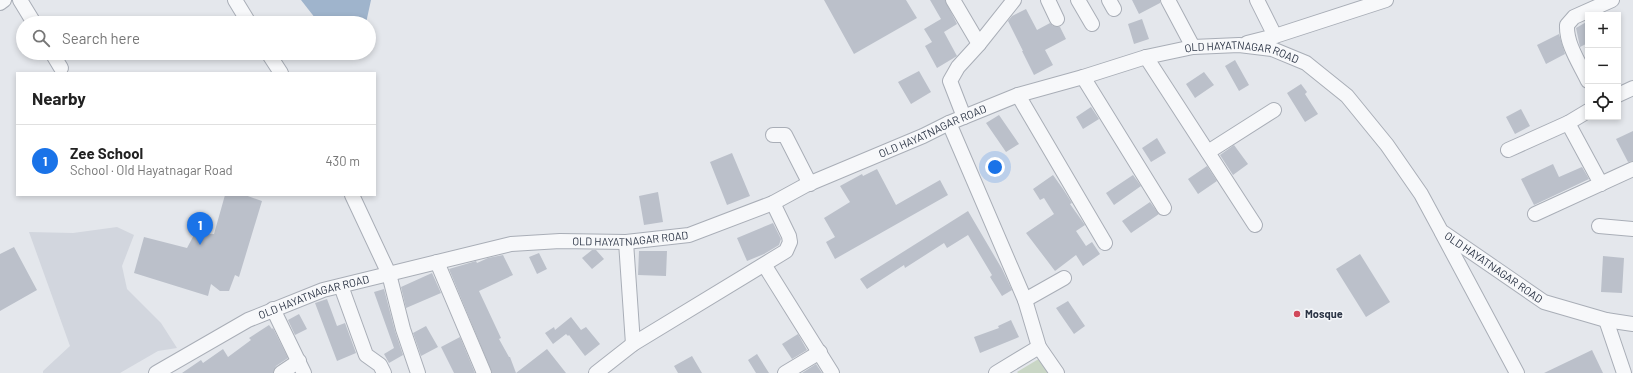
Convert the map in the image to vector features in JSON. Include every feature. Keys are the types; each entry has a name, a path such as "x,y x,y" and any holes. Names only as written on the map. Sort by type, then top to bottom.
{"street":[{"path":"0,3 4,0"},
{"path":"20,0 30,16"},
{"path":"235,0 245,16"},
{"path":"953,0 979,44"},
{"path":"964,117 950,81 958,67 979,44 1014,0"},
{"path":"1048,0 1057,19"},
{"path":"1078,0 1092,24"},
{"path":"1168,0 1193,47"},
{"path":"1257,0 1275,36"},
{"path":"1239,45 1275,36 1361,3 1386,0"},
{"path":"1585,74 1566,33 1567,25 1574,18 1612,0"},
{"name":"OLD HAYATNAGAR ROAD","path":"156,373 248,320 323,290 511,244 560,241 626,242 689,235 773,203 810,184 1018,94 1083,77 1146,57 1193,47 1239,45 1272,49 1306,63 1347,96 1387,145 1408,175 1421,194 1441,231 1544,302 1606,320 1633,324"},
{"path":"1146,57 1255,225"},
{"path":"56,60 61,68"},
{"path":"273,60 280,72"},
{"path":"1083,77 1164,208"},
{"path":"1621,94 1633,88"},
{"path":"1018,94 1105,243"},
{"path":"1208,152 1274,110"},
{"path":"1508,150 1568,122 1585,112"},
{"path":"1568,122 1601,184"},
{"path":"949,123 1025,300 1039,347 1057,373"},
{"path":"773,135 785,135 810,184"},
{"path":"1535,214 1633,169"},
{"path":"352,196 389,274 403,329 418,373"},
{"path":"596,373 633,344 764,266 786,251 790,242 789,236 773,203"},
{"path":"1599,226 1633,229"},
{"path":"1441,231 1512,371"},
{"path":"626,242 633,344"},
{"path":"437,262 484,373"},
{"path":"764,266 832,373"},
{"path":"1025,300 1064,278"},
{"path":"341,286 366,355 380,365 384,373"},
{"path":"273,309 301,367 281,373"},
{"path":"1606,320 1624,373"},
{"path":"996,373 1039,347"},
{"path":"785,373 820,352"}],"shaded area":[{"path":"117,227 134,235 122,266 127,289 161,323 177,348 158,351 120,373 43,373 43,371 70,346 29,232 73,233"}],"green space":[{"path":"1042,357 1052,373 1017,372"}],"water":[{"path":"301,0 371,0 368,16 314,16"}],"building":[{"path":"824,0 906,0 917,18 854,54"},
{"path":"930,0 945,0 957,24 944,32 957,56 937,68 925,46 932,42 924,29 941,19"},
{"path":"1132,0 1160,0 1160,3 1139,14"},
{"path":"1026,9 1037,30 1050,23 1053,26 1060,27 1066,39 1045,50 1053,65 1034,75 1008,21 1012,16"},
{"path":"1142,19 1149,39 1134,44 1128,24"},
{"path":"1585,23 1585,44 1580,47 1576,28"},
{"path":"1559,34 1565,54 1546,64 1537,45"},
{"path":"1235,60 1249,85 1239,91 1225,66"},
{"path":"919,71 931,92 911,104 898,82"},
{"path":"1204,72 1214,85 1195,98 1186,84"},
{"path":"1301,84 1307,92 1305,94 1318,114 1305,122 1287,93"},
{"path":"1091,107 1099,119 1083,129 1076,117"},
{"path":"1521,109 1530,126 1515,134 1506,117"},
{"path":"999,115 1019,144 1006,152 986,123"},
{"path":"1633,131 1633,161 1628,162 1616,139"},
{"path":"1157,138 1166,153 1151,162 1142,148"},
{"path":"1234,145 1248,164 1233,175 1220,155"},
{"path":"732,153 750,196 727,205 710,162"},
{"path":"1553,164 1559,177 1582,167 1589,179 1534,205 1521,179"},
{"path":"1207,166 1217,181 1198,194 1188,179"},
{"path":"877,169 896,205 940,180 948,195 835,259 826,242 835,237 824,218 850,202 840,186 862,174 863,176"},
{"path":"1053,175 1072,203 1070,204 1085,225 1076,231 1086,246 1092,242 1100,254 1083,266 1076,255 1055,271 1026,233 1054,214 1044,198 1040,200 1033,189"},
{"path":"1133,175 1141,186 1114,205 1106,193"},
{"path":"658,192 663,222 644,225 639,196"},
{"path":"225,196 248,196 262,201 239,277 235,275 229,291 220,291 211,284 208,296 134,273 144,237 187,248 195,233 214,234"},
{"path":"1150,202 1159,214 1131,233 1122,221"},
{"path":"968,211 1002,269 1012,290 1002,296 990,277 992,275 968,235 947,248 944,243 905,268 904,265 867,289 860,279"},
{"path":"773,223 781,239 779,245 764,254 747,261 737,238"},
{"path":"14,247 37,290 0,311 0,254"},
{"path":"592,250 596,250 604,259 592,269 582,258"},
{"path":"639,251 667,251 666,276 638,275"},
{"path":"539,253 547,269 537,274 529,257"},
{"path":"1360,254 1390,302 1366,317 1336,269"},
{"path":"503,255 513,275 479,291 501,338 499,339 510,357 516,373 492,373 449,269 476,261 477,263 488,258"},
{"path":"1603,256 1624,258 1622,293 1601,292"},
{"path":"432,273 441,293 406,308 401,287"},
{"path":"384,289 403,355 389,363 384,354 394,348 374,292"},
{"path":"327,299 337,326 345,323 356,353 337,361 315,303"},
{"path":"1068,301 1085,326 1074,334 1056,308"},
{"path":"299,314 307,329 295,335 288,320"},
{"path":"571,317 581,330 586,327 600,344 585,356 569,335 568,336 566,334 553,344 545,333 554,327 555,330"},
{"path":"1011,320 1019,337 980,353 974,337 999,328 998,326"},
{"path":"269,325 272,329 273,328 288,358 276,366 273,373 182,373 201,360 203,363 223,349 228,357 251,340 249,338"},
{"path":"426,326 438,347 421,356 413,333"},
{"path":"798,334 807,350 792,359 782,344"},
{"path":"460,337 475,373 454,373 441,347"},
{"path":"547,349 566,373 516,373"},
{"path":"1592,350 1603,373 1544,373"},
{"path":"757,354 769,373 756,373 748,360"},
{"path":"692,356 702,373 678,373 674,366"},
{"path":"816,364 822,373 802,373"}],"place":[{"name":"Zee School","path":"200,245"},
{"name":"Mosque","path":"1297,314"}]}
